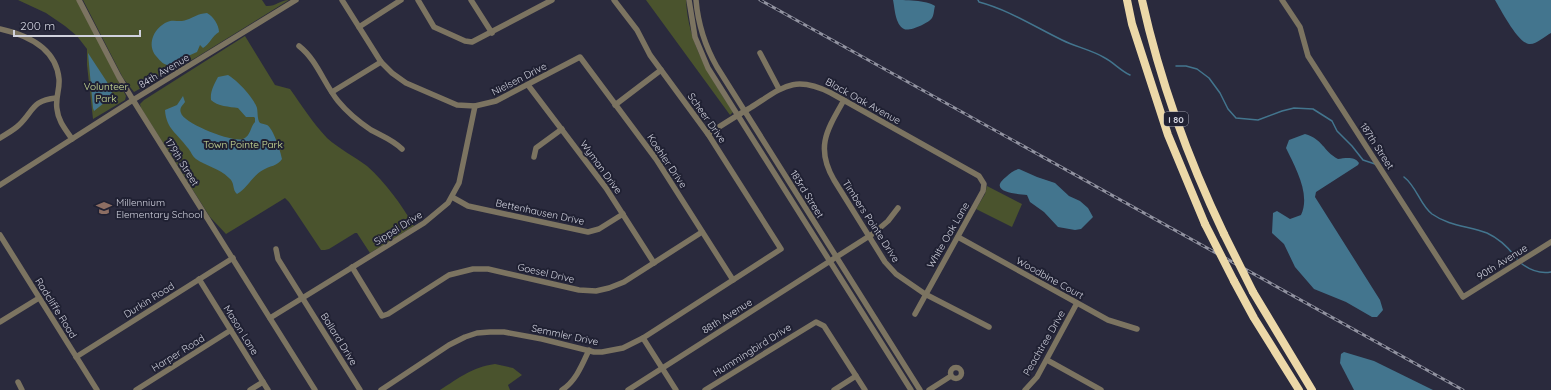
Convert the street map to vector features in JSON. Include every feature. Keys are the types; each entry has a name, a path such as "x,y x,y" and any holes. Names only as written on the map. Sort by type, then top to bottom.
{"highway":[{"name":"I 80","path":"1127,0 1132,24 1168,135 1205,224 1254,318 1299,390"},
{"name":"I 80","path":"1142,0 1167,94 1199,180 1253,292 1312,390"}],"street":[{"name":"179th Street","path":"80,0 119,77 315,390"},
{"name":"84th Avenue","path":"0,185 133,100 296,0"},
{"name":"Nielsen Drive","path":"342,0 381,62 392,73 406,83 452,103 463,106 475,106 496,101 580,57"},
{"path":"359,27 401,0"},
{"path":"418,0 434,27 465,41 472,42 492,33 552,0"},
{"path":"471,0 492,33"},
{"name":"Scheer Drive","path":"614,0 637,30 650,55 708,134 781,249"},
{"name":"183rd Street","path":"689,0 692,23 699,48 708,68 911,390"},
{"name":"183rd Street","path":"696,0 699,22 709,54 920,390"},
{"name":"187th Street","path":"1282,0 1300,27 1308,56 1463,298"},
{"path":"0,29 32,40 49,54 57,68 59,79 56,98 59,118 72,139"},
{"path":"299,46 309,55 338,101 360,122 376,133 395,143 402,149"},
{"path":"760,53 779,89"},
{"name":"Koehler Drive","path":"580,57 656,159 733,280"},
{"path":"332,92 381,62"},
{"path":"615,105 662,70"},
{"name":"Black Oak Avenue","path":"708,134 779,89 795,84 812,85 844,100 976,174 981,178 984,184"},
{"name":"Wyman Drive","path":"528,85 606,188 654,263"},
{"path":"0,138 18,126 33,107 45,100 56,98"},
{"name":"Timbers Pointe Drive","path":"844,100 826,133 823,146 824,158 831,175 890,269 925,294 989,327"},
{"name":"Sippel Drive","path":"270,318 424,223 439,211 452,197 460,177 475,106"},
{"path":"534,158 536,148 562,129"},
{"name":"White Oak Lane","path":"915,314 983,191 984,184"},
{"name":"Bettenhausen Drive","path":"452,197 468,206 588,232 599,229 623,214"},
{"name":"88th Avenue","path":"628,390 869,236 882,227 898,208"},
{"name":"Goesel Drive","path":"352,267 382,316 388,314 449,275 465,270 480,268 579,290 603,290 617,285 702,232"},
{"name":"Radcliffe Road","path":"0,235 2,245 97,390"},
{"name":"Woodbine Court","path":"958,237 1108,320 1136,329"},
{"name":"90th Avenue","path":"1463,298 1551,242"},
{"name":"Ballard Drive","path":"276,249 278,259 360,390"},
{"name":"Semmler Drive","path":"380,390 449,345 460,339 477,334 504,332 602,352 613,351 630,346 781,249"},
{"name":"Durkin Road","path":"76,357 232,258"},
{"name":"Mason Lane","path":"199,279 268,390"},
{"path":"0,322 38,298"},
{"name":"Peachtree Drive","path":"1025,390 1037,377 1077,303"},
{"name":"Hummingbird Drive","path":"705,390 810,324 816,322 824,326 856,376"},
{"name":"Harper Road","path":"136,390 231,330"},
{"path":"643,338 676,390"},
{"path":"562,390 568,386 580,371 589,350"},
{"path":"1047,360 1101,390"},
{"path":"834,390 856,376 865,390"},
{"path":"929,390 951,376"},
{"path":"18,382 22,390"},
{"path":"250,390 263,382"}],"green space":[{"name":"Volunteer Park","path":"18,0 77,0 126,96 125,100 93,119 87,65 87,49 77,36 65,26 46,13"},
{"path":"83,0 262,0 266,6 269,6 289,0 197,57 134,92 123,78"},
{"path":"646,0 686,0 691,31 696,45 716,86 733,112 730,115"},
{"name":"Town Pointe Park","path":"245,36 275,85 290,89 327,138 336,146 367,166 381,179 393,194 414,226 370,253 357,233 329,249 321,250 285,198 226,234 210,217 141,108 140,104"},
{"path":"987,186 1022,204 1012,227 976,209 985,194"},
{"path":"495,364 513,368 522,375 508,385 510,390 440,390 472,370"}],"water":[{"path":"893,0 915,1 931,4 935,6 933,17 919,26 907,30 904,29 897,20"},
{"path":"1495,0 1551,0 1551,33 1535,43 1529,44 1525,42 1510,25"},
{"path":"207,13 215,21 219,32 207,45 203,48 200,45 197,52 179,60 171,66 164,64 159,60 153,52 152,43 157,30 161,26 168,22 183,21"},
{"path":"88,53 107,82 112,93 109,99 94,111 93,108"},
{"path":"228,75 232,77 249,94 257,108 260,123 267,125 272,131 282,159 278,163 259,173 241,192 237,194 231,180 217,169 195,158 184,142 170,127 165,110 177,105 183,96 185,102 180,111 190,122 199,127 229,138 246,138 255,122 255,118 246,117 238,108 220,105 211,100 212,91 218,77"},
{"path":"1305,134 1316,139 1338,159 1352,158 1359,163 1316,192 1315,197 1380,300 1383,310 1377,317 1372,317 1346,302 1314,289 1295,267 1284,244 1272,233 1273,213 1277,211 1290,219 1301,215 1304,207 1301,181 1286,148 1289,140"},
{"path":"1019,169 1055,183 1069,196 1080,201 1088,208 1093,217 1081,229 1075,230 1058,227 1044,212 1030,202 1027,195 1011,193 1001,189 1001,182 1015,170"},
{"path":"1344,352 1374,361 1433,390 1354,390 1340,363 1341,354"}],"waterway":[{"path":"978,0 979,2 1011,14 1067,42 1100,55 1130,75"},
{"path":"1176,66 1186,66 1197,69 1209,78 1220,93 1228,109 1236,118 1258,120 1294,108 1313,109 1332,121 1337,131 1363,160 1375,164"},
{"path":"1404,177 1412,186 1424,206 1432,214 1445,221 1492,235 1504,244 1517,259"},
{"path":"1522,264 1535,271 1551,272"}],"railway":[{"path":"760,0 1463,390"}],"place":[{"name":"Millennium Elementary School","path":"104,208"}]}
